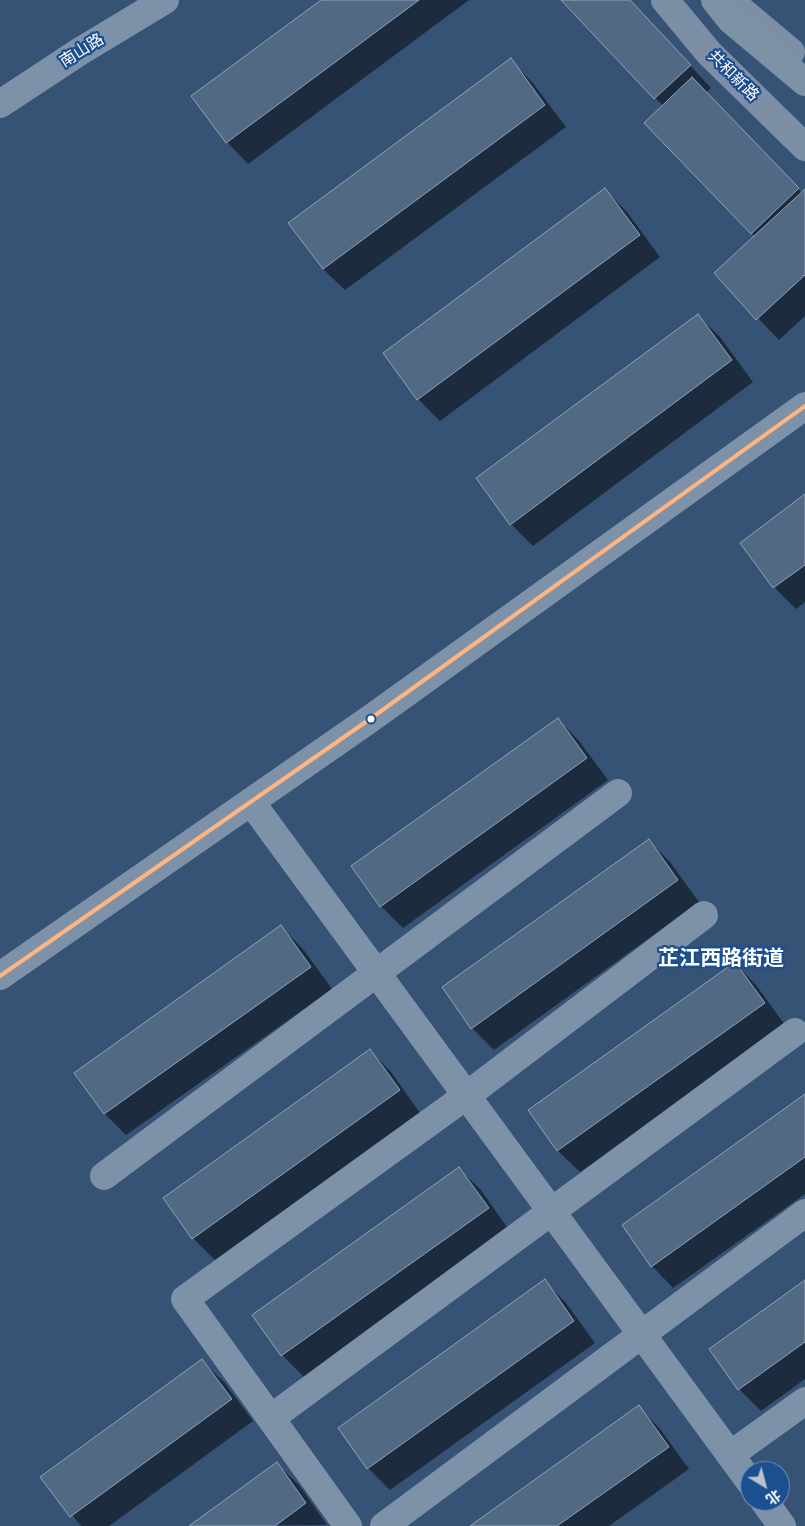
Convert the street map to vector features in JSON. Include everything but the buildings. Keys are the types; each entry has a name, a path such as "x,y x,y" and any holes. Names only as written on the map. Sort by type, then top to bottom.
{"highway":[{"path":"715,0 731,20 805,82"}],"main road":[{"name":"共和新路","path":"665,0 709,53 805,148"},
{"path":"729,0 805,64"}],"street":[{"name":"南山路","path":"0,104 79,52 165,0"},
{"path":"0,976 370,719 805,406"},
{"path":"104,1176 618,793"},
{"path":"251,802 740,1468"},
{"path":"348,1526 185,1299 466,1096 704,914"},
{"path":"271,1418 795,1032"},
{"path":"384,1526 805,1213"},
{"path":"730,1455 805,1401"},
{"path":"771,1511 782,1526"}],"transit line":[{"path":"0,976 370,719 805,406"}],"district":[{"name":"芷江西路街道","path":"721,959"}]}
